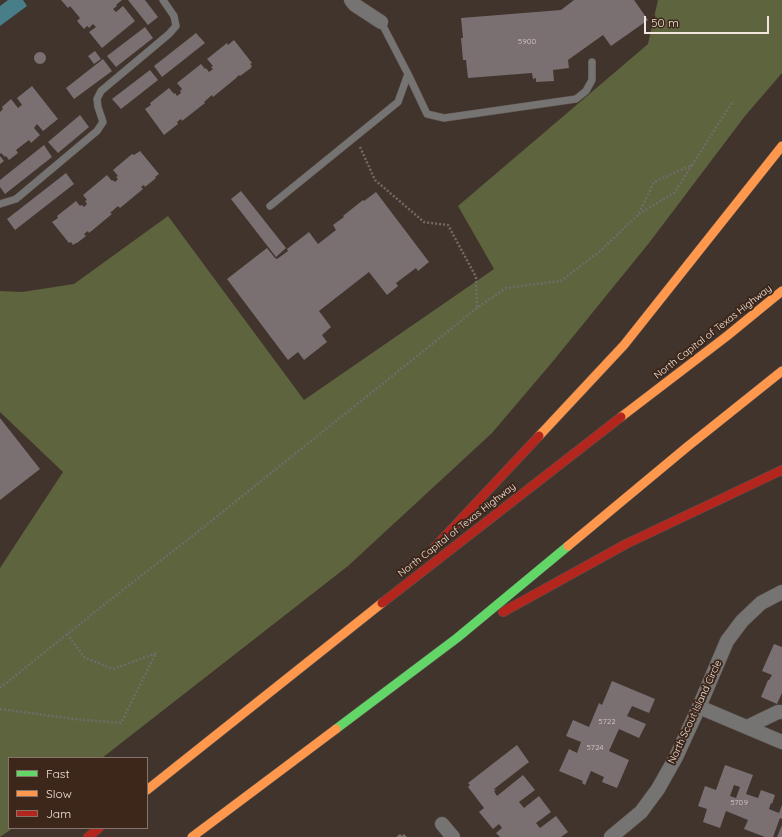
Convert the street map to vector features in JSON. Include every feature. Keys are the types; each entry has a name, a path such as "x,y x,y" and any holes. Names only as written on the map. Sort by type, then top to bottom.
{"highway":[{"path":"390,596 624,345 782,146"},
{"name":"North Capital of Texas Highway","path":"148,789 390,596 782,291"},
{"path":"192,837 457,638 687,447 782,371"},
{"path":"457,638 626,544 782,470"},
{"path":"88,837 98,829"}],"street":[{"path":"351,0 355,5 381,22"},
{"name":"North Scout Island Circle","path":"611,837 641,812 658,789 676,757 699,708 727,641 742,621 761,603 782,592"},
{"path":"699,708 782,742"},
{"path":"747,727 778,712 782,712"},
{"path":"442,824 453,837"}],"lane":[{"path":"0,204 16,199 97,131 103,122 97,98 101,91 169,34 176,26 174,16 163,0"},
{"path":"381,22 408,74 426,114 444,118 576,99 586,91 592,80 592,62"},
{"path":"270,206 398,102 408,74"}],"path":[{"path":"0,688 477,308 506,288 561,281 599,252 638,215 674,193 733,101"},
{"path":"355,136 375,180 424,222 448,225 476,277 477,308"},
{"path":"638,215 654,182 692,165"},
{"path":"0,709 74,719 121,723 156,653 114,669 84,658 67,634"}],"green space":[{"path":"658,0 782,0 782,73 745,116 649,243 554,360 492,433 348,566 103,757 8,757 8,829 12,829 0,837 0,568 63,472 0,412 0,291 22,292 74,284 168,216 304,400 494,269 458,206 648,44"}],"water":[{"path":"8,0 23,0 27,6 0,26 0,6"}],"building":[{"path":"61,0 122,0 113,9 116,12 123,6 135,21 102,48 89,32 96,27 93,24 89,28 87,26 84,29 77,21 80,18 70,6 68,8"},
{"path":"128,0 145,0 158,17 148,25"},
{"path":"574,0 634,0 648,20 611,46 603,35 568,60 569,68 553,70 554,81 536,82 536,78 533,79 532,73 468,78 466,60 463,60 461,18 561,10"},
{"path":"145,27 153,38 116,67 107,56"},
{"path":"196,33 205,43 162,77 154,66"},
{"path":"234,40 252,63 250,64 252,66 251,68 240,76 239,75 213,97 212,95 204,102 205,103 182,121 181,119 177,122 178,124 164,135 145,109 151,105 150,103 169,88 177,96 181,93 180,91 182,89 177,83 201,64 209,72 213,69 211,67 213,66 207,59 227,43 228,45"},
{"path":"95,51 101,59 94,64 88,56"},
{"path":"40,52 44,54 46,58 44,62 40,64 36,62 34,58 36,54"},
{"path":"103,59 112,71 74,99 66,88"},
{"path":"150,70 158,80 121,109 112,99"},
{"path":"32,86 58,119 43,131 37,124 34,128 40,135 31,143 29,140 16,150 18,153 9,160 6,156 5,157 1,153 0,154 0,112 3,109 2,107 11,99 18,108 22,105 17,98"},
{"path":"80,115 89,127 58,153 48,142"},
{"path":"44,145 52,157 5,194 0,187 0,180"},
{"path":"140,151 159,174 155,177 156,178 145,187 144,185 141,187 143,189 120,208 118,206 110,213 112,214 89,233 88,231 84,234 86,236 77,243 73,245 71,242 69,243 52,222 58,218 57,216 76,201 80,206 82,205 84,207 87,204 85,201 87,200 83,195 107,175 112,181 113,180 115,182 118,179 116,177 118,176 113,170 132,154 134,155"},
{"path":"0,156 4,161 0,164"},
{"path":"66,173 74,184 15,230 7,219"},
{"path":"241,191 286,248 276,257 231,199"},
{"path":"376,192 429,262 418,271 416,268 396,283 398,286 387,295 369,272 319,311 331,327 322,335 327,342 304,360 298,352 288,360 227,279 267,248 277,259 309,232 318,244 336,230 333,225 344,217 343,216"},
{"path":"0,418 40,469 0,500"},
{"path":"774,644 782,647 782,693 777,704 761,697 768,680 772,675 762,671"},
{"path":"612,681 655,699 649,713 632,706 627,716 646,724 639,738 619,729 609,751 629,760 617,788 602,782 604,777 591,771 585,785 582,783 583,781 559,771 569,749 577,753 581,742 566,736 573,720 589,727 599,703 602,705"},
{"path":"517,745 529,762 494,789 496,790 494,791 497,796 523,775 535,790 519,802 524,808 539,796 551,812 536,823 540,828 556,816 568,832 561,837 500,837 496,833 502,828 499,824 493,829 479,812 484,808 468,787 470,785 468,783"},
{"path":"725,765 753,775 746,794 758,798 761,790 775,795 769,809 779,813 782,805 782,819 780,818 773,837 765,837 744,829 748,820 726,811 720,828 703,822 707,809 698,806 705,786 716,790","holes":["734,785 740,787 736,798 730,796"]},
{"path":"782,825 782,837 777,837"},
{"path":"400,834 402,836 404,834 407,837 396,837"}],"traffic: fast":[{"path":"336,729 457,638 568,546"}],"traffic: slow":[{"path":"539,436 624,345 782,146"},
{"path":"621,417 727,336 782,291"},
{"path":"568,546 687,447 782,371"},
{"path":"148,789 382,603"},
{"path":"192,837 336,729"}],"traffic: jam":[{"path":"382,603 621,417"},
{"path":"434,548 539,436"},
{"path":"503,612 626,544 782,470"},
{"path":"88,837 98,829"}]}
